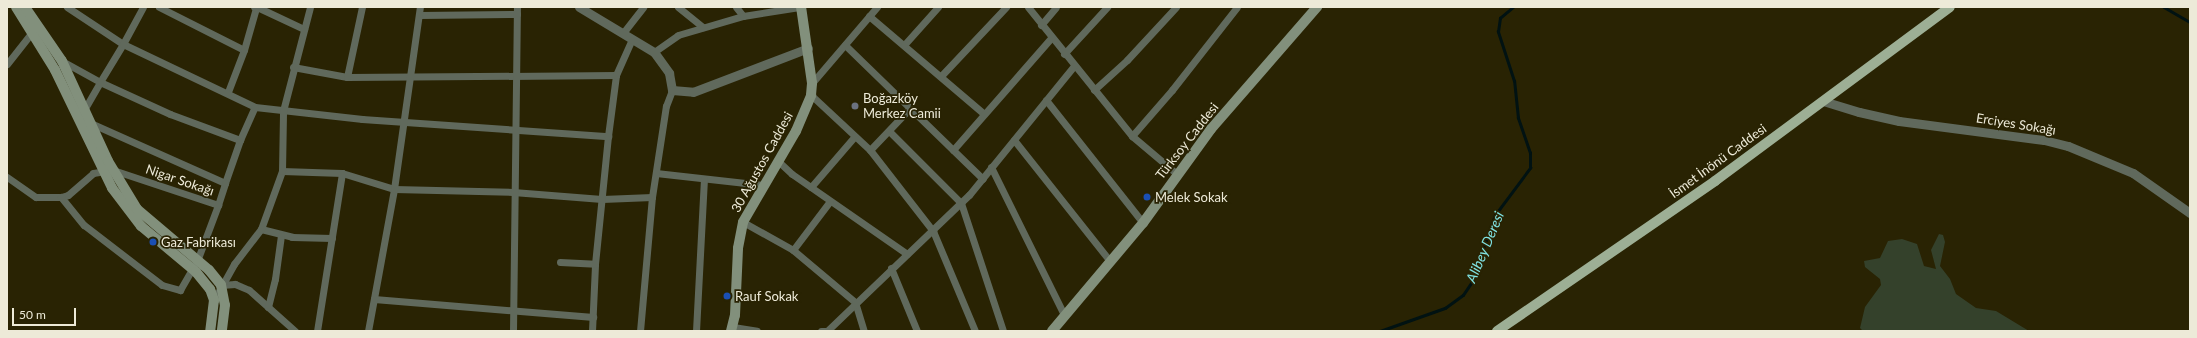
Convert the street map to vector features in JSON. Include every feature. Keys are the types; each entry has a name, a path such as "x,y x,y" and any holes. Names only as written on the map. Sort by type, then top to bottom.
{"main road":[{"path":"16,7 33,31 55,70 112,188 141,226 221,285 225,305 222,331"},
{"path":"25,7 62,61 113,170 137,209 194,265 203,279 214,300 210,331"},
{"name":"30 Ağustos Caddesi","path":"732,329 738,248 743,222 763,185 796,131 811,95 812,83 808,48 800,7"},
{"name":"Türksoy Caddesi","path":"1052,331 1109,260 1143,223 1177,174 1247,86 1317,7"},
{"name":"İsmet İnönü Caddesi","path":"1497,331 1715,181 1950,7"}],"street":[{"path":"67,7 123,44 228,92 254,107 404,123 608,136"},
{"path":"84,110 143,7"},
{"path":"158,7 244,50"},
{"path":"228,92 244,50 255,7 304,29"},
{"path":"214,300 221,285 261,229 282,171 283,111 293,67 310,7"},
{"path":"347,77 362,7"},
{"path":"579,7 654,52 669,74 672,90 666,106 652,196 640,331"},
{"path":"623,33 643,7"},
{"path":"678,7 703,27"},
{"path":"736,7 743,16"},
{"path":"654,52 678,35 703,27 743,16 800,7"},
{"path":"812,83 876,7"},
{"path":"904,45 938,7"},
{"path":"941,76 1006,7"},
{"path":"1028,7 1064,54 1132,136 1177,174"},
{"path":"1041,25 1056,7"},
{"path":"1064,54 1108,7"},
{"path":"1094,90 1127,60 1176,7"},
{"path":"1132,136 1172,90 1234,8"},
{"path":"368,331 394,189 420,11 517,11 513,192 515,309 513,331"},
{"path":"869,16 983,113"},
{"path":"7,64 33,31"},
{"path":"952,150 983,113 1052,38"},
{"path":"592,331 595,264 608,136 616,75 632,39"},
{"path":"845,45 983,180"},
{"path":"672,90 693,92 808,48"},
{"path":"62,61 100,82 170,114 240,140"},
{"path":"821,331 827,331 855,302 933,231 983,180 991,167 1074,66"},
{"path":"293,67 347,77 516,74 616,75"},
{"path":"811,95 870,150 933,231 975,331"},
{"path":"1046,100 1143,223"},
{"name":"Erciyes Sokağı","path":"1823,101 1899,121 2044,140 2068,146 2133,173 2190,213"},
{"name":"Nigar Sokağı","path":"102,170 113,170 218,206 240,140 254,107"},
{"path":"870,150 909,109"},
{"path":"90,123 225,183"},
{"path":"889,131 961,203 1003,331"},
{"path":"810,187 855,136"},
{"path":"1014,140 1109,260"},
{"path":"778,161 810,187 907,254"},
{"path":"991,167 1020,221 1064,315"},
{"path":"7,177 36,197 61,197 68,195 93,172 102,170"},
{"path":"282,171 342,173 394,189 513,192 602,199 652,196"},
{"path":"317,331 342,173"},
{"path":"656,173 763,185"},
{"path":"696,331 704,179"},
{"path":"61,197 84,225 162,285 180,290 194,265 218,206"},
{"path":"793,250 830,201"},
{"path":"743,222 793,250 855,302 864,331"},
{"path":"261,229 280,234 332,238"},
{"path":"268,307 275,279 280,234"},
{"path":"560,262 595,264"},
{"path":"892,268 917,331"},
{"path":"221,285 235,284 248,290 295,331"},
{"path":"374,299 515,309 593,317"},
{"path":"732,329 757,331"}],"green space":[{"path":"1939,234 1943,235 1945,242 1940,266 1950,279 1956,294 1976,308 1996,311 2029,331 1863,331 1860,328 1865,307 1881,285 1880,279 1865,267 1864,261 1880,258 1888,241 1902,239 1917,244 1924,266 1936,269 1931,250"}],"waterway":[{"name":"Alibey Deresi","path":"1380,331 1445,308 1463,295 1471,283 1495,215 1530,168 1530,153 1518,118 1514,81 1498,32 1500,18 1513,7"},
{"path":"2164,7 2190,22"}],"place":[{"name":"Boğazköy Merkez Camii","path":"855,106"},
{"name":"Melek Sokak","path":"1147,197"},
{"name":"Gaz Fabrikası","path":"153,242"},
{"name":"Rauf Sokak","path":"727,296"}]}
